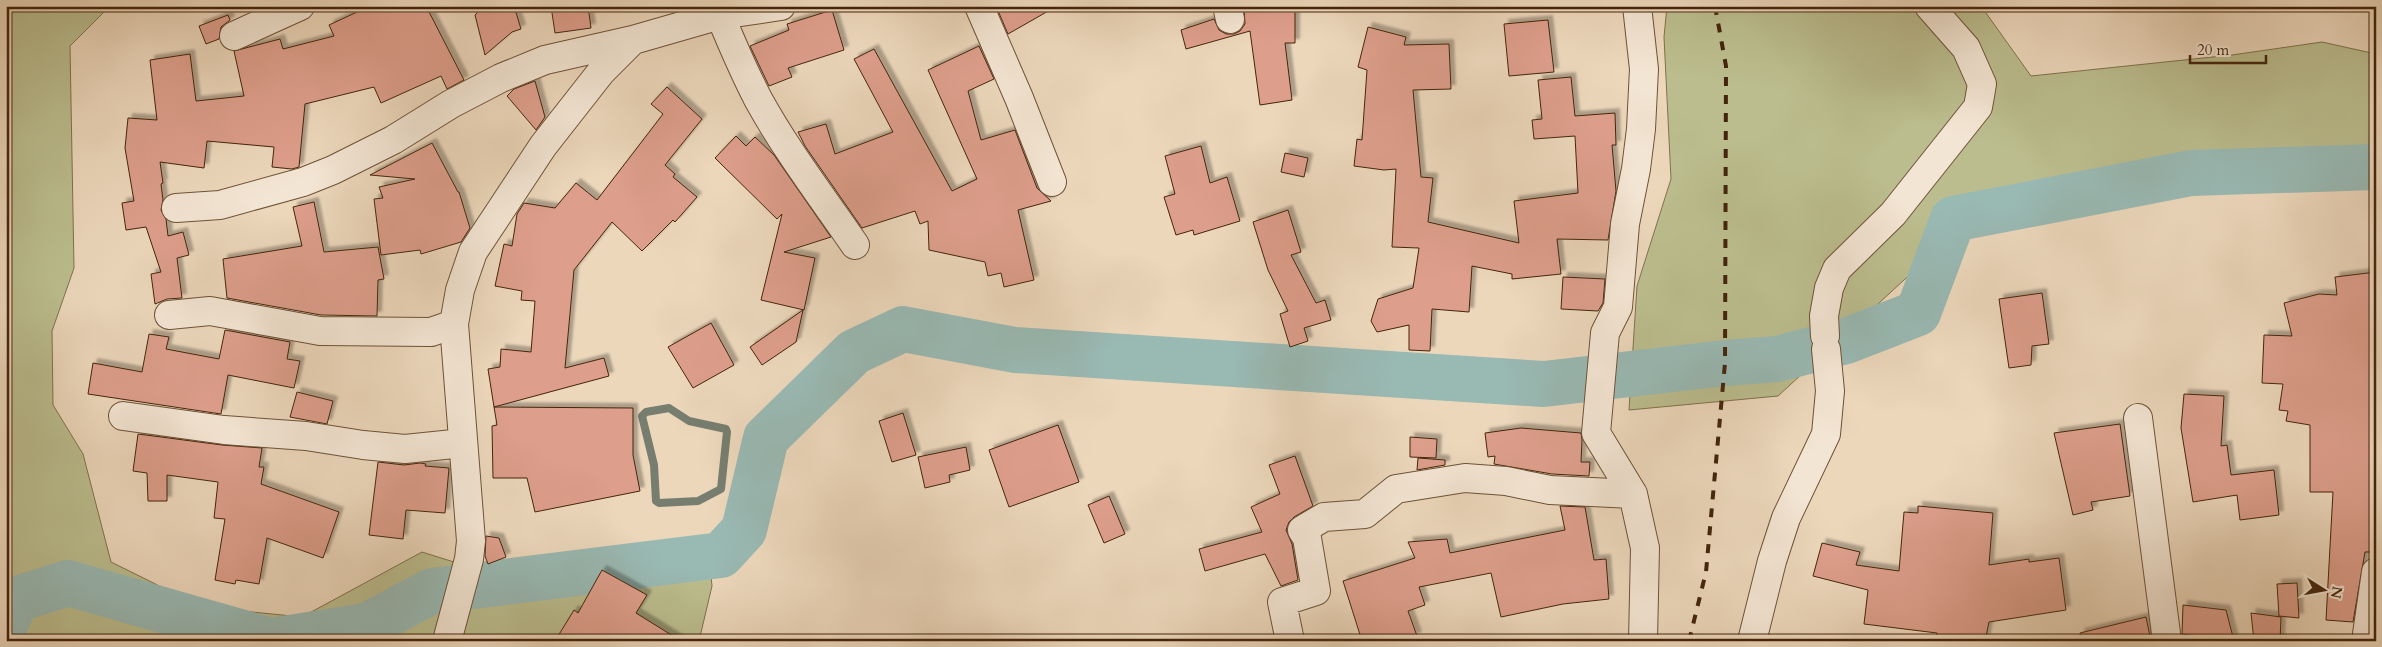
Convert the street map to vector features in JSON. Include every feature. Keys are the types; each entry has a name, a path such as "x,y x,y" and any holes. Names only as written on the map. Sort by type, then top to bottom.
{"street":[{"path":"234,36 300,6"},
{"path":"176,208 220,205 304,182 333,170 393,140 451,104 501,78 545,60 633,40 720,15 781,6"},
{"path":"979,6 1019,98 1052,182"},
{"path":"1637,6 1644,69 1641,129 1636,169 1625,224 1618,307 1606,333 1596,433 1632,494 1645,548 1643,641"},
{"path":"1752,641 1772,561 1786,518 1826,434 1830,391 1824,316 1829,288 1837,269 1893,214 1978,107 1982,84 1966,48 1929,6"},
{"path":"720,15 758,100 855,245"},
{"path":"447,641 469,560 471,541 454,324 460,290 473,252 543,146 601,72 633,40"},
{"path":"169,316 210,311 320,331 431,332 454,324"},
{"path":"123,416 224,430 306,436 363,445 405,449 463,443"},
{"path":"2138,418 2167,641"},
{"path":"1290,641 1282,602 1316,591 1307,538 1302,530 1324,517 1366,514 1396,488 1465,478 1506,480 1550,490 1632,494"},
{"path":"2366,641 2376,572"}],"green space":[{"path":"6,6 110,6 70,46 74,268 52,331 53,405 83,454 111,562 202,607 302,617 422,552 505,578 579,558 708,544 712,586 699,641 6,641"},
{"path":"1667,6 1824,6 1828,11 1895,6 1981,6 2031,76 2232,55 2322,42 2376,54 2376,160 2367,157 1954,234 1778,396 1629,410 1637,286 1671,179 1664,37"}],"building":[{"path":"370,6 426,6 464,80 447,89 441,76 381,103 374,87 305,104 299,167 292,169 272,167 274,147 207,141 204,168 160,162 163,183 161,184 163,200 161,210 166,219 168,236 183,232 189,255 177,258 182,298 167,299 155,304 151,274 161,272 146,227 126,230 122,203 134,201 125,148 128,118 157,120 150,60 190,54 196,101 244,96 234,51 280,39 283,49 334,36 329,25"},
{"path":"484,6 514,6 521,29 512,32 485,55 475,15"},
{"path":"551,6 588,6 591,28 555,33"},
{"path":"996,6 1057,6 1008,34"},
{"path":"1253,6 1295,6 1295,43 1285,43 1292,100 1260,105 1250,31 1186,49 1181,30 1214,19 1219,30 1226,34 1234,34 1240,31 1245,24 1244,9"},
{"path":"832,10 844,50 788,68 792,77 769,86 750,46 789,30 787,24"},
{"path":"228,15 230,20 221,27 219,39 206,44 199,26"},
{"path":"1548,20 1554,72 1509,76 1504,24"},
{"path":"1368,27 1406,37 1404,45 1449,44 1451,89 1413,90 1421,177 1433,178 1428,222 1519,243 1514,201 1578,193 1575,136 1534,139 1532,120 1542,119 1538,80 1571,77 1575,116 1615,113 1616,145 1612,145 1616,191 1608,240 1557,239 1561,274 1512,279 1512,274 1472,266 1469,312 1432,309 1430,351 1409,350 1409,325 1377,332 1371,321 1378,299 1413,288 1419,248 1392,247 1396,169 1384,170 1354,166 1357,139 1362,140 1367,70 1358,67"},
{"path":"979,46 994,79 968,91 981,140 1015,130 1037,188 1051,201 1018,210 1034,280 1004,287 1001,273 988,276 985,262 929,250 928,221 920,224 915,211 862,228 805,146 798,132 826,124 835,154 893,132 854,59 874,49 952,191 977,179 928,70"},
{"path":"535,81 545,117 536,130 507,96 514,89"},
{"path":"667,87 702,119 665,165 675,174 673,177 697,197 675,222 673,220 642,251 612,222 574,270 565,368 604,358 609,376 494,407 488,369 500,367 501,349 531,352 535,301 521,300 522,291 495,286 504,244 512,246 517,214 524,203 555,208 576,183 597,200 663,114 651,104"},
{"path":"736,136 746,146 755,137 774,155 831,237 784,252 815,258 804,310 761,300 782,214 777,219 715,158"},
{"path":"432,143 459,192 470,228 461,242 421,254 420,250 381,255 374,199 383,198 379,187 415,179 370,175"},
{"path":"1201,146 1210,183 1227,177 1240,221 1194,235 1193,230 1176,235 1164,197 1175,194 1165,156"},
{"path":"1285,153 1308,158 1304,177 1281,172"},
{"path":"314,202 324,252 378,247 384,279 378,280 377,316 321,315 227,298 223,259 302,246 293,207"},
{"path":"1288,210 1301,252 1291,255 1316,303 1325,300 1331,320 1304,328 1308,341 1290,347 1280,314 1288,311 1268,270 1253,222"},
{"path":"2376,272 2376,496 2372,552 2365,552 2353,622 2326,620 2333,492 2310,492 2310,425 2286,421 2288,411 2279,410 2283,384 2262,383 2264,335 2292,336 2284,303 2319,294 2337,295 2335,277"},
{"path":"1563,277 1605,279 1603,303 1598,311 1561,309"},
{"path":"2042,293 2049,344 2032,346 2031,365 2009,368 1999,299"},
{"path":"803,310 796,342 762,365 750,347"},
{"path":"711,323 734,365 693,388 668,347"},
{"path":"225,330 290,342 287,359 300,361 294,388 228,375 221,414 88,394 93,363 142,372 149,334 169,337 166,349 219,359"},
{"path":"297,392 333,401 327,424 290,417"},
{"path":"2184,394 2224,396 2221,446 2227,445 2231,475 2274,470 2279,515 2240,520 2237,495 2193,502 2181,428"},
{"path":"494,407 633,408 633,455 640,491 535,512 527,478 493,478 492,426 497,425"},
{"path":"903,413 916,455 892,462 879,421"},
{"path":"2120,424 2130,496 2091,502 2093,510 2073,515 2054,433"},
{"path":"1058,425 1079,482 1009,507 989,450"},
{"path":"1521,428 1581,433 1581,462 1590,462 1589,476 1552,474 1494,464 1495,456 1488,457 1485,433"},
{"path":"138,434 222,445 262,448 259,467 264,467 261,484 339,512 323,558 267,538 259,584 236,580 235,584 215,580 225,519 214,518 218,482 167,475 167,501 148,501 147,473 133,471"},
{"path":"1410,437 1437,439 1436,458 1410,457"},
{"path":"966,447 970,470 949,475 950,482 925,488 918,457"},
{"path":"1295,456 1313,506 1294,517 1289,522 1286,530 1292,544 1298,580 1281,586 1265,554 1205,571 1199,549 1262,532 1251,507 1280,494 1269,465"},
{"path":"1418,458 1445,460 1445,465 1417,470"},
{"path":"378,462 404,465 420,463 426,464 425,466 449,468 445,513 406,510 403,539 369,535"},
{"path":"1109,496 1125,534 1104,543 1088,505"},
{"path":"1560,506 1585,507 1594,560 1606,559 1609,599 1563,604 1501,617 1491,573 1419,587 1425,605 1408,611 1417,636 1404,641 1362,641 1343,581 1415,558 1408,542 1447,539 1450,553 1565,530"},
{"path":"1918,506 1993,513 1989,565 2029,559 2029,562 2059,558 2066,610 1989,622 1985,641 1936,641 1937,633 1864,624 1868,590 1813,576 1822,543 1860,552 1856,565 1899,571 1904,512 1918,513"},
{"path":"486,536 499,538 506,557 488,564 485,556"},
{"path":"602,570 647,595 636,613 681,641 555,641 574,610 578,613"},
{"path":"2297,583 2299,618 2279,616 2277,584"},
{"path":"2183,605 2226,610 2234,641 2197,641 2198,636 2182,634"},
{"path":"2251,613 2281,617 2280,641 2254,641"},
{"path":"2146,617 2151,641 2081,641 2080,633"}],"waterway":[{"path":"6,622 17,599 68,583 271,641 366,626 432,591 721,555 744,530 766,438 854,352 903,329 1015,350 1544,384 1725,363 1777,359 1846,341 1918,313 1953,219 2191,173 2376,167"},
{"path":"669,408 689,421 726,429 727,432 721,489 698,501 659,503 656,501 654,465 642,416 646,412 669,408"}],"railway":[{"path":"1689,641 1706,572 1725,363 1726,66 1715,6"}]}
